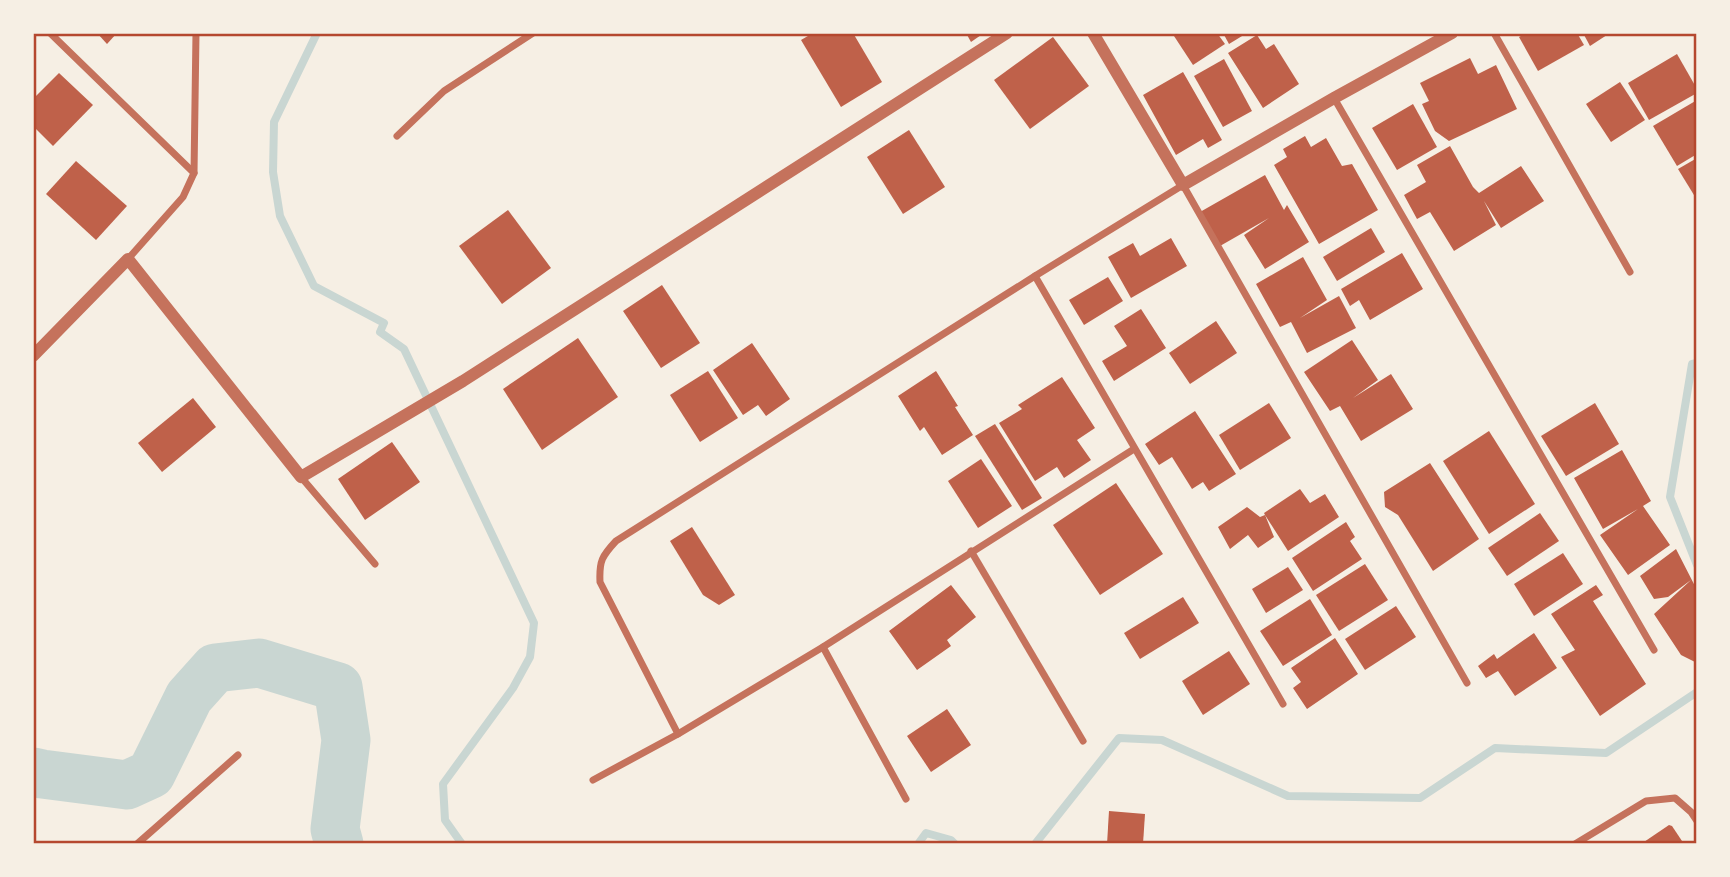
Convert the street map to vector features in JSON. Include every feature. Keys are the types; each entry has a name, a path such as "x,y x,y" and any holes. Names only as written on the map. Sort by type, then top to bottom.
{"street":[{"path":"50,33 194,173"},
{"path":"33,356 128,259 183,197 194,173 196,33"},
{"path":"397,136 444,91 533,33"},
{"path":"301,477 463,381 1007,33"},
{"path":"1093,33 1183,185 1467,683"},
{"path":"678,733 600,582 599,566 604,554 616,541 1183,185 1452,33"},
{"path":"1494,33 1630,272"},
{"path":"1334,98 1654,650"},
{"path":"128,259 301,477 375,564"},
{"path":"1035,276 1283,704"},
{"path":"593,780 823,647 1134,449"},
{"path":"971,551 1083,741"},
{"path":"823,647 906,799"},
{"path":"137,844 238,755"},
{"path":"1575,844 1646,801 1675,798 1697,821"}],"building":[{"path":"97,33 117,33 107,44"},
{"path":"813,33 853,33 882,82 841,107 801,40"},
{"path":"966,33 984,33 971,42"},
{"path":"1172,33 1217,33 1225,44 1193,65"},
{"path":"1223,33 1247,33 1229,44"},
{"path":"1526,33 1577,33 1584,45 1538,71 1519,37"},
{"path":"1583,33 1610,33 1590,46"},
{"path":"1257,35 1266,49 1274,44 1299,84 1263,108 1228,53"},
{"path":"1053,37 1089,86 1030,129 994,80"},
{"path":"1677,54 1697,93 1649,120 1628,83"},
{"path":"1470,58 1478,74 1496,65 1517,109 1449,141 1435,131 1422,104 1429,101 1420,83"},
{"path":"1224,59 1252,111 1223,127 1194,76"},
{"path":"1183,72 1222,140 1208,148 1203,139 1176,155 1143,95"},
{"path":"59,73 93,105 53,146 33,126 33,99"},
{"path":"1620,82 1645,120 1611,142 1586,104"},
{"path":"1697,100 1697,154 1677,166 1653,126"},
{"path":"1413,104 1437,147 1397,170 1372,128"},
{"path":"909,130 945,187 903,214 867,157"},
{"path":"1305,136 1311,147 1326,138 1342,166 1352,164 1378,210 1319,244 1274,165 1287,157 1283,149"},
{"path":"1450,146 1479,193 1521,166 1544,201 1501,228 1484,201 1496,225 1454,251 1430,212 1417,219 1404,195 1426,182 1417,165"},
{"path":"1697,158 1697,200 1678,169"},
{"path":"76,161 127,206 96,240 46,194"},
{"path":"1265,175 1284,210 1287,205 1309,242 1265,269 1244,235 1269,218 1220,246 1200,212"},
{"path":"508,210 551,268 502,304 459,246"},
{"path":"1371,228 1385,252 1337,281 1323,257"},
{"path":"1171,238 1187,266 1131,298 1108,257 1133,243 1140,256"},
{"path":"1402,253 1423,289 1370,320 1359,300 1350,306 1341,289"},
{"path":"1303,257 1327,300 1300,318 1339,296 1356,328 1307,353 1291,322 1280,327 1256,284"},
{"path":"1108,277 1123,301 1084,325 1069,300"},
{"path":"662,285 700,343 661,368 623,311"},
{"path":"1141,309 1166,348 1114,381 1102,361 1127,346 1114,326"},
{"path":"1216,321 1237,353 1190,384 1169,353"},
{"path":"578,338 618,397 542,450 503,389"},
{"path":"1352,340 1378,380 1353,398 1391,374 1413,409 1361,441 1340,406 1330,411 1304,372"},
{"path":"752,343 790,399 766,416 758,405 743,415 713,370"},
{"path":"708,371 738,418 700,442 670,395"},
{"path":"936,371 973,435 942,455 924,427 920,431 898,396"},
{"path":"1062,377 1095,428 1077,440 1091,460 1064,478 1057,467 1035,481 999,423 1022,409 1018,405"},
{"path":"193,398 216,427 162,472 138,443"},
{"path":"1269,403 1291,438 1240,470 1219,435"},
{"path":"1595,403 1619,444 1566,476 1541,436"},
{"path":"1195,411 1236,474 1209,491 1203,482 1192,489 1172,457 1159,465 1145,444"},
{"path":"995,424 1042,498 1022,510 975,436"},
{"path":"1489,431 1535,504 1489,534 1443,461"},
{"path":"392,442 420,482 365,520 338,479"},
{"path":"1622,450 1651,501 1643,506 1670,545 1628,575 1600,535 1638,509 1603,529 1574,478"},
{"path":"981,459 1012,506 978,528 948,481"},
{"path":"1430,463 1479,539 1433,571 1398,515 1385,507 1384,492"},
{"path":"1116,483 1163,554 1100,595 1053,525"},
{"path":"1300,489 1310,503 1325,494 1339,517 1288,551 1264,513"},
{"path":"1247,507 1260,517 1265,515 1274,537 1258,548 1248,535 1230,549 1218,527"},
{"path":"1540,513 1559,541 1507,576 1488,548"},
{"path":"1346,522 1355,537 1350,541 1362,559 1313,591 1292,558"},
{"path":"692,527 735,595 719,605 703,595 670,541"},
{"path":"1676,549 1697,590 1697,663 1681,655 1654,614 1691,580 1668,597 1654,599 1640,576"},
{"path":"1563,553 1583,584 1534,616 1514,584"},
{"path":"1365,564 1388,600 1339,631 1316,595"},
{"path":"1288,567 1303,590 1266,613 1252,589"},
{"path":"951,585 976,617 947,640 951,646 917,670 889,631"},
{"path":"1596,585 1603,595 1593,601 1646,684 1600,716 1561,657 1575,650 1551,614"},
{"path":"1183,597 1199,623 1140,659 1124,633"},
{"path":"1310,599 1332,635 1283,666 1260,631"},
{"path":"1396,606 1416,637 1365,670 1345,639"},
{"path":"1534,633 1557,668 1515,696 1498,671 1486,678 1478,666 1494,654 1497,659"},
{"path":"1335,638 1358,674 1307,709 1293,688 1301,682 1291,668"},
{"path":"1229,651 1250,684 1203,715 1182,681"},
{"path":"947,709 971,745 931,772 907,736"},
{"path":"1109,811 1145,814 1143,844 1107,844"},
{"path":"1669,825 1684,844 1641,844"}],"waterway":[{"path":"317,33 274,122 273,172 280,216 314,286 384,323 380,332 404,349 534,623 530,657 513,688 443,784 445,820 462,844"},
{"path":"1697,363 1692,364 1670,497 1697,565"},
{"path":"33,772 127,785 151,774 189,697 215,668 259,663 338,687 346,740 335,829 339,844"},
{"path":"1035,844 1119,738 1162,740 1288,796 1420,798 1495,748 1606,753 1697,692"},
{"path":"918,844 926,833 951,840 955,844"}]}
